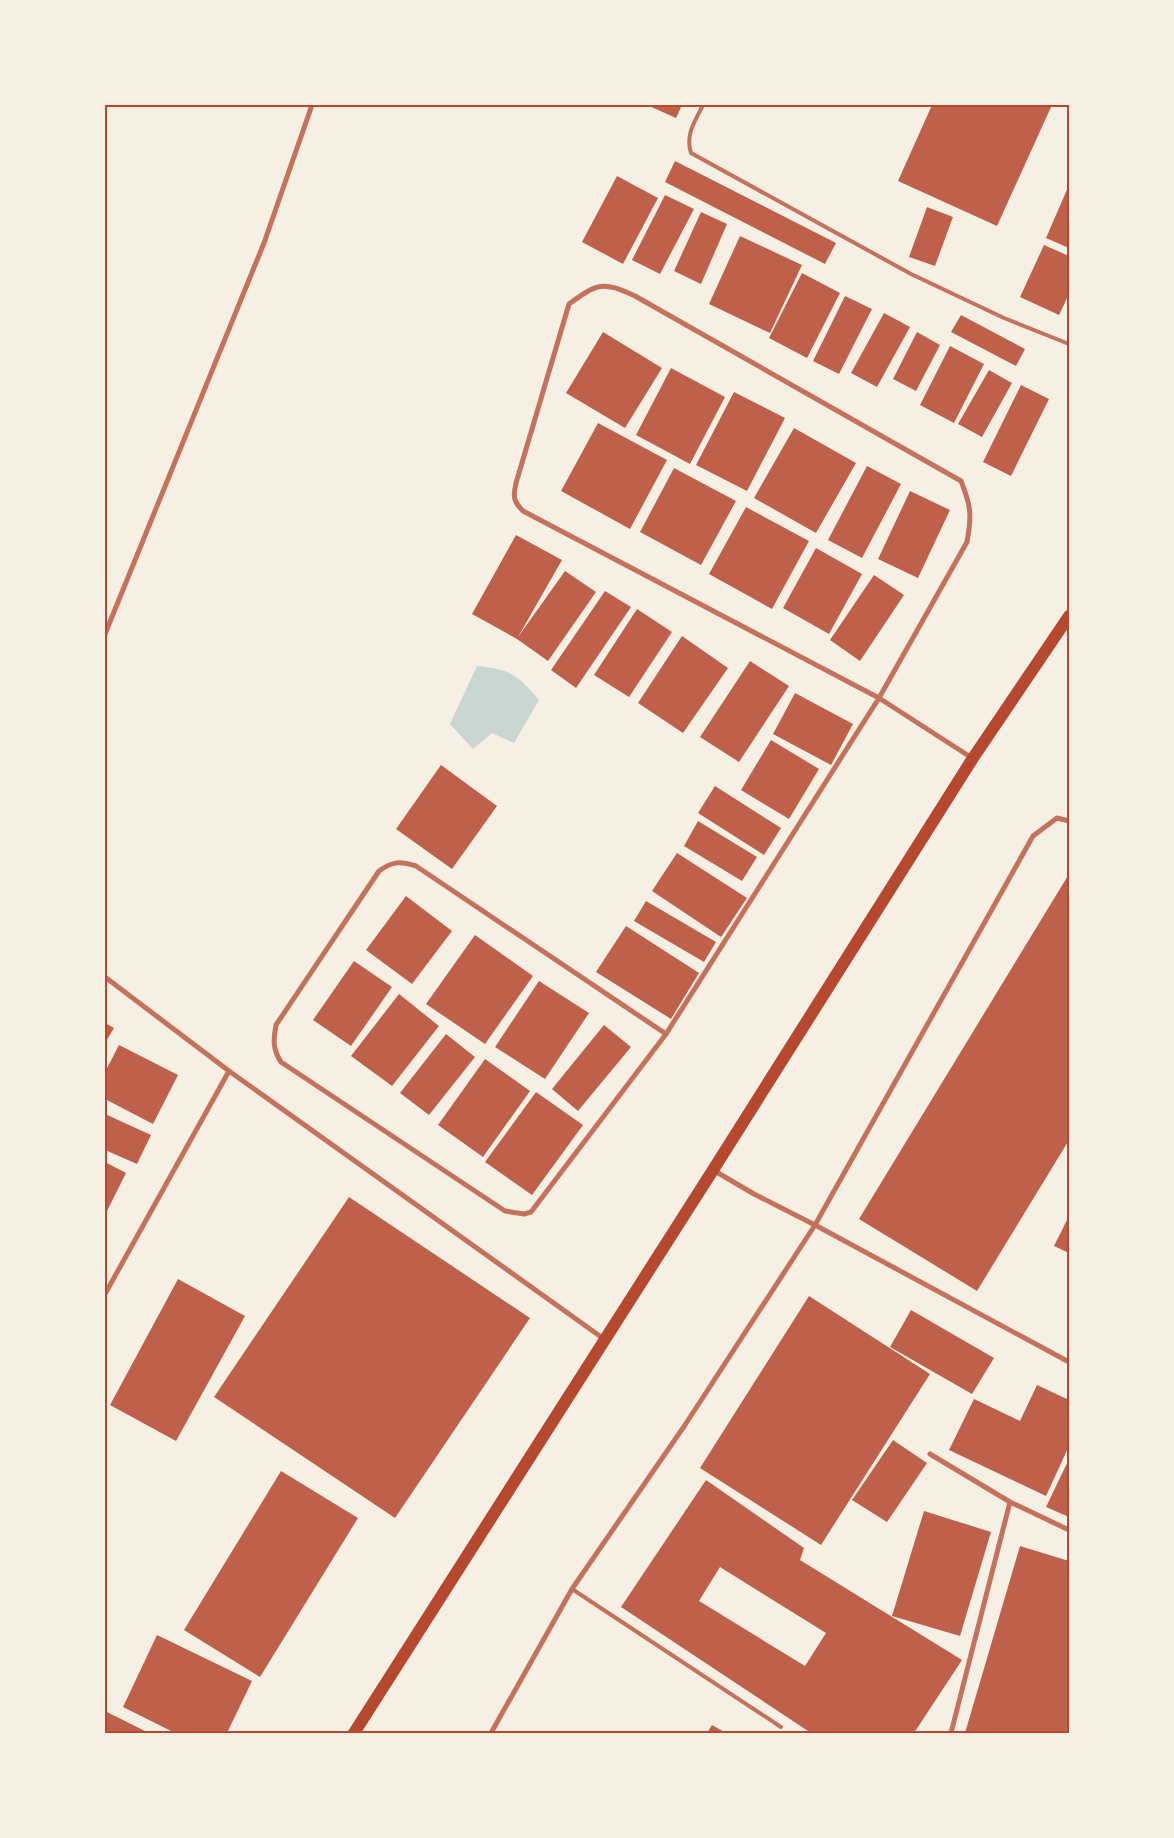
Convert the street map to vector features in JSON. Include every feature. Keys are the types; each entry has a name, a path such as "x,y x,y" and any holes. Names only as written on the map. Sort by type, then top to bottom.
{"main road":[{"path":"354,1733 713,1170 972,758 1069,616"}],"street":[{"path":"105,634 264,243 312,105"},
{"path":"666,1034 416,866 403,862 391,863 379,871 276,1025 273,1038 275,1053 281,1062 505,1211 524,1214 531,1212 666,1034 879,698 966,542 971,520 970,503 961,481 635,296 612,285 592,288 569,304 516,482 513,497 515,503 523,511 879,698 972,758"},
{"path":"491,1733 547,1629 572,1589 685,1425 815,1225 1033,836 1057,818 1069,821"},
{"path":"105,977 229,1071 604,1340"},
{"path":"105,1294 229,1071"},
{"path":"713,1170 754,1194 1069,1362"},
{"path":"930,1454 1010,1502 1069,1530"},
{"path":"952,1733 1010,1502"}],"lane":[{"path":"703,105 689,134 688,143 691,153 911,274 1004,318 1069,344"},
{"path":"572,1589 781,1727"}],"shaded area":[{"path":"477,666 506,671 519,679 539,700 514,743 492,733 473,749 450,724"}],"building":[{"path":"647,105 682,105 676,118"},
{"path":"932,105 1051,107 997,226 898,181"},
{"path":"675,161 836,243 825,264 665,182"},
{"path":"617,176 658,198 623,264 582,242"},
{"path":"1069,185 1069,248 1046,238"},
{"path":"665,195 694,209 660,274 632,260"},
{"path":"927,207 953,217 935,266 909,257"},
{"path":"701,212 727,224 701,284 674,271"},
{"path":"740,236 802,265 770,333 709,304"},
{"path":"1044,245 1069,256 1069,294 1059,315 1020,297"},
{"path":"802,273 840,293 807,358 769,338"},
{"path":"845,296 872,309 839,374 813,361"},
{"path":"884,313 910,327 877,387 851,373"},
{"path":"961,315 1025,349 1016,366 951,332"},
{"path":"603,332 662,368 625,428 566,393"},
{"path":"917,332 940,345 916,391 893,379"},
{"path":"950,346 984,364 954,423 920,405"},
{"path":"671,368 725,397 690,464 636,435"},
{"path":"989,370 1012,383 982,437 958,424"},
{"path":"1021,385 1049,399 1011,476 983,462"},
{"path":"734,392 785,418 747,491 696,465"},
{"path":"598,423 667,460 630,529 561,491"},
{"path":"794,428 856,463 816,533 754,498"},
{"path":"867,466 901,484 862,558 828,540"},
{"path":"674,468 736,501 701,565 640,532"},
{"path":"910,491 950,510 918,578 878,559"},
{"path":"746,507 809,541 772,609 709,574"},
{"path":"516,535 562,560 518,637 565,571 596,592 548,661 517,639 472,614"},
{"path":"816,548 862,574 829,634 783,608"},
{"path":"874,575 904,595 860,661 830,640"},
{"path":"605,591 631,607 576,688 551,670"},
{"path":"637,609 672,632 629,697 594,675"},
{"path":"682,636 728,668 683,733 638,703"},
{"path":"750,661 789,686 739,762 700,737"},
{"path":"795,693 853,724 831,765 773,734"},
{"path":"771,740 819,769 789,819 741,790"},
{"path":"441,765 497,806 452,869 396,829"},
{"path":"715,786 781,828 764,855 698,813"},
{"path":"698,821 757,857 742,881 684,846"},
{"path":"677,853 747,898 721,937 652,891"},
{"path":"1069,874 1069,1140 977,1291 859,1219"},
{"path":"406,896 452,931 412,984 366,950"},
{"path":"646,901 716,942 704,962 634,921"},
{"path":"626,926 699,973 671,1019 596,972"},
{"path":"475,935 533,976 485,1044 426,1004"},
{"path":"354,961 392,987 351,1046 313,1020"},
{"path":"539,981 589,1013 545,1079 495,1047"},
{"path":"399,994 439,1026 392,1086 351,1056"},
{"path":"105,1023 114,1028 105,1043"},
{"path":"604,1025 631,1047 578,1111 552,1089"},
{"path":"446,1034 475,1057 429,1115 400,1093"},
{"path":"119,1045 178,1075 153,1124 105,1099 105,1072"},
{"path":"485,1059 530,1091 483,1157 438,1125"},
{"path":"536,1092 583,1125 532,1195 485,1162"},
{"path":"105,1114 151,1135 137,1164 105,1150"},
{"path":"105,1162 126,1173 105,1215"},
{"path":"349,1197 530,1318 395,1518 214,1397"},
{"path":"1069,1216 1069,1253 1054,1246"},
{"path":"178,1279 245,1316 176,1441 110,1405"},
{"path":"809,1296 930,1374 821,1545 700,1468"},
{"path":"911,1310 994,1358 972,1394 890,1347"},
{"path":"1037,1385 1069,1400 1069,1446 1046,1496 949,1450 974,1399 1020,1421"},
{"path":"893,1440 927,1463 887,1522 852,1500"},
{"path":"1069,1459 1069,1517 1046,1507"},
{"path":"281,1471 358,1518 260,1677 184,1630"},
{"path":"706,1480 804,1548 800,1560 962,1660 914,1733 811,1733 621,1607","holes":["720,1567 826,1633 805,1666 699,1601"]},
{"path":"924,1511 991,1532 960,1636 892,1616"},
{"path":"1020,1546 1069,1561 1069,1724 1066,1733 965,1733"},
{"path":"157,1635 252,1681 227,1733 175,1733 123,1707"},
{"path":"105,1711 149,1733 105,1733"},
{"path":"712,1725 726,1733 707,1733"}]}
